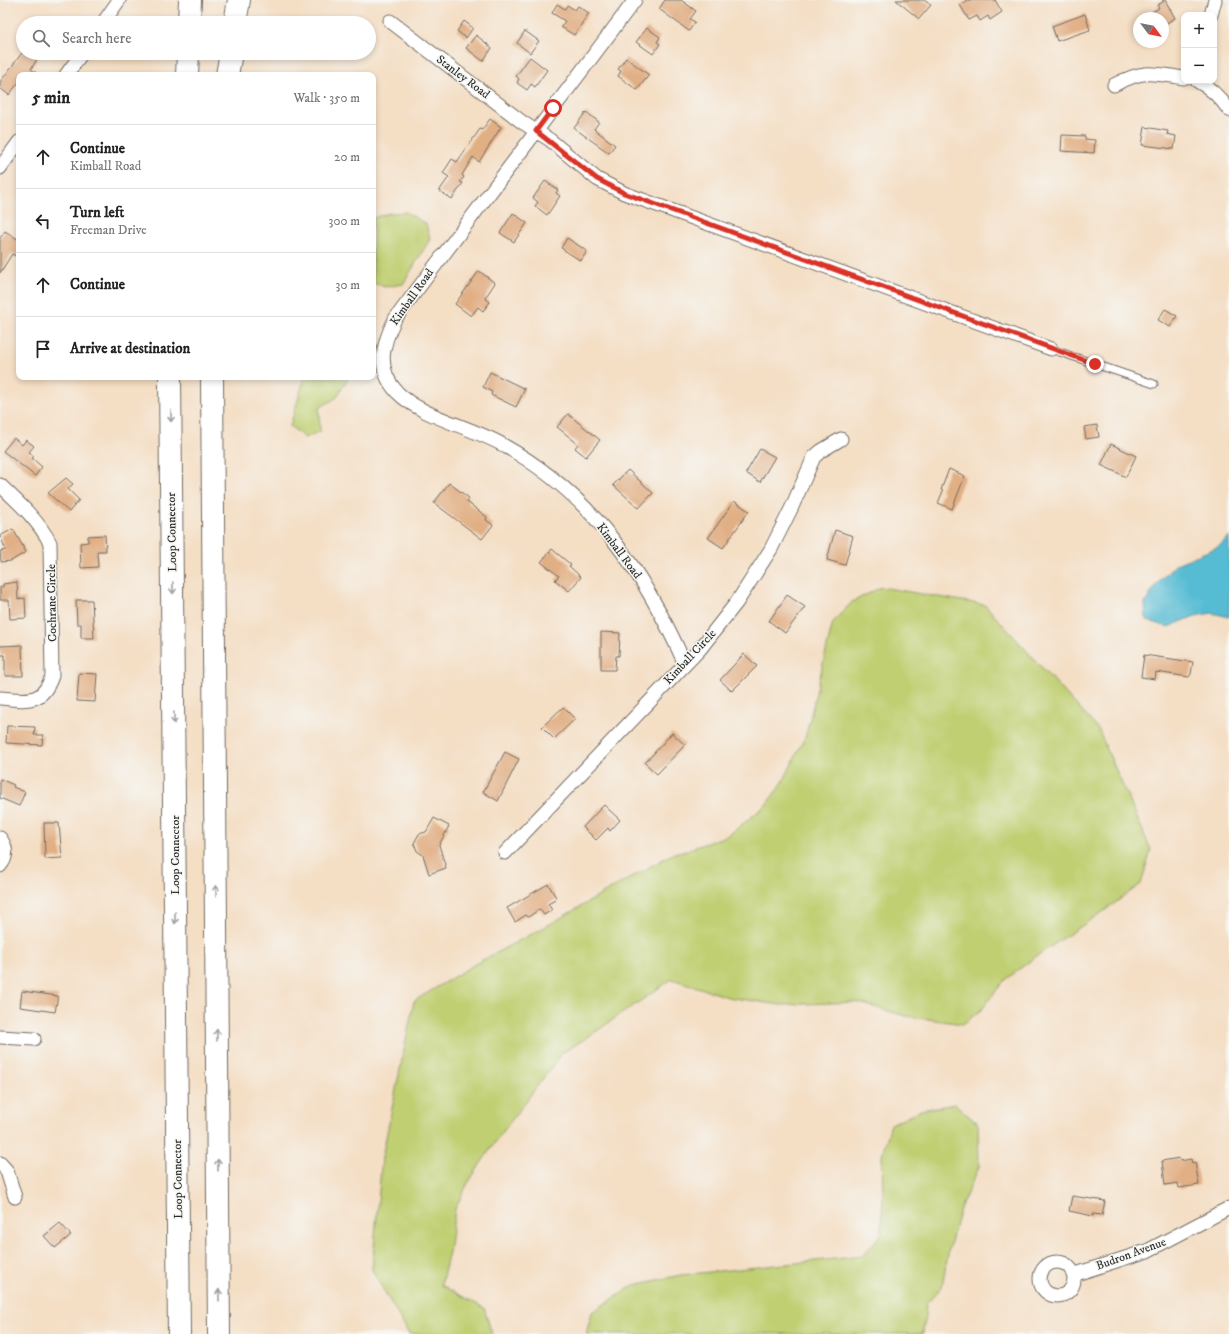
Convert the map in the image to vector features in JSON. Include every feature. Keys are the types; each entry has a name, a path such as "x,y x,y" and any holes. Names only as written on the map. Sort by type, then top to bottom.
{"highway":[{"path":"189,16 190,0"},
{"path":"229,16 230,0"},
{"path":"237,16 239,0"},
{"path":"187,72 188,60"},
{"path":"224,72 225,60"},
{"path":"228,72 230,60"},
{"name":"Loop Connector","path":"170,380 179,1334"},
{"path":"212,380 219,1334"}],"street":[{"path":"108,16 119,0"},
{"name":"Kimball Road","path":"635,0 395,320 386,336 382,351 384,365 389,380 397,392 412,404 502,444 550,476 574,497 598,522 637,571 658,607 685,664"},
{"path":"1212,12 1215,0"},
{"name":"Stanley Road","path":"390,21 597,179 624,193 1051,349"},
{"path":"68,72 77,60"},
{"path":"1114,85 1131,76 1145,73 1181,78"},
{"path":"1203,84 1209,87 1223,101 1229,110"},
{"path":"1,164 16,146"},
{"name":"Kimball Circle","path":"505,853 718,628 754,577 791,509 814,457 841,439"},
{"name":"Cochrane Circle","path":"0,485 40,527 50,543 52,676 48,688 42,695 33,699 0,698"},
{"path":"0,838 6,850 6,857 0,866"},
{"path":"0,1037 34,1039"},
{"path":"0,1163 7,1171 15,1197"},
{"name":"Budron Avenue","path":"1073,1275 1147,1251 1229,1208"}],"lane":[{"path":"1051,349 1154,384"}],"green space":[{"path":"406,212 426,224 430,239 403,284 385,287 376,284 376,217 390,213"},
{"path":"304,380 347,380 336,398 319,408 320,431 305,438 290,426"},
{"path":"881,587 985,605 1098,729 1151,850 1141,884 1104,911 1035,957 1003,982 981,1010 963,1024 906,1016 856,1002 780,1005 728,997 672,979 588,1037 562,1053 493,1145 468,1183 455,1209 449,1252 441,1285 484,1308 492,1334 409,1334 372,1270 382,1157 414,1001 475,964 543,928 674,853 729,835 766,805 783,782 806,735 833,622 852,602"},
{"path":"955,1104 978,1124 979,1167 960,1209 949,1249 942,1287 926,1304 923,1334 586,1334 592,1312 634,1285 681,1275 863,1256 881,1234 883,1194 882,1155 891,1124 921,1110"}],"water":[{"path":"1229,537 1229,617 1212,613 1195,616 1168,627 1146,620 1145,603 1157,584 1176,564 1218,547"}],"building":[{"path":"665,0 681,0 696,11 690,19 695,22 689,31 659,9"},
{"path":"896,0 924,0 931,5 919,19"},
{"path":"968,0 995,0 1002,12 990,20 988,16 980,21 977,16 969,20 960,5"},
{"path":"1163,0 1165,0 1175,18 1169,22 1169,12 1152,12 1159,8 1157,5 1163,2"},
{"path":"557,4 565,9 567,5 575,10 578,6 589,13 574,35 561,27 565,21 552,13"},
{"path":"1085,14 1090,30 1057,41 1052,26"},
{"path":"464,21 473,28 466,38 457,31"},
{"path":"647,28 660,37 657,42 660,44 653,54 636,42"},
{"path":"525,31 539,41 530,53 517,43"},
{"path":"476,35 492,48 483,61 466,48"},
{"path":"530,57 547,70 535,87 531,84 527,90 517,83 519,79 516,76"},
{"path":"626,58 649,75 637,90 618,76 621,71 618,69"},
{"path":"17,60 37,60 31,69 35,72 16,72 16,86 9,95 0,88 0,82"},
{"path":"586,112 599,122 594,129 615,145 609,153 574,128"},
{"path":"490,119 501,127 479,162 473,157 462,175 464,177 460,182 463,183 452,199 439,191 449,177 443,173 452,159 457,162 480,129 482,130"},
{"path":"1145,127 1168,131 1167,134 1176,136 1174,149 1142,145"},
{"path":"1062,135 1085,136 1085,139 1095,140 1094,153 1061,151"},
{"path":"545,181 558,190 556,193 560,196 547,215 535,206 538,202 533,198"},
{"path":"513,213 527,223 514,242 500,233"},
{"path":"5,231 16,238 16,256 12,254 0,273 0,238"},
{"path":"567,238 587,251 581,261 561,248"},
{"path":"479,271 495,283 485,298 490,302 483,311 478,307 471,316 455,304"},
{"path":"1165,309 1177,316 1170,327 1158,320"},
{"path":"490,372 525,389 516,407 491,395 492,392 483,387"},
{"path":"568,414 600,440 586,457 575,448 578,444 557,427"},
{"path":"1097,425 1099,437 1086,439 1084,427"},
{"path":"14,438 22,445 26,440 34,446 29,452 34,456 32,458 42,467 35,476 3,451"},
{"path":"1111,444 1136,456 1126,477 1101,465"},
{"path":"760,449 775,457 760,482 746,473"},
{"path":"949,469 965,476 952,509 938,503"},
{"path":"628,470 653,493 639,508 613,485"},
{"path":"66,478 73,484 68,489 79,500 69,512 48,493"},
{"path":"449,483 469,498 467,502 487,517 486,520 493,525 482,539 434,503"},
{"path":"734,501 749,511 723,548 708,538"},
{"path":"13,529 26,552 11,561 1,562 0,551 6,550 0,536"},
{"path":"835,530 853,536 845,565 827,560"},
{"path":"105,535 106,551 97,551 98,567 81,568 80,543 88,542 88,536"},
{"path":"552,549 571,565 569,566 581,577 569,591 555,580 559,576 541,562"},
{"path":"17,582 18,599 25,598 26,618 10,619 9,600 0,600 0,587 3,587 3,584"},
{"path":"787,595 805,607 785,633 769,621"},
{"path":"76,600 92,600 94,638 81,638 81,624 77,624"},
{"path":"601,632 620,633 619,656 616,656 615,670 601,670"},
{"path":"22,645 23,676 5,676 5,655 0,655 0,646"},
{"path":"744,654 757,666 732,691 720,680"},
{"path":"1144,655 1193,662 1191,674 1189,677 1156,672 1155,679 1141,677"},
{"path":"79,673 97,674 95,702 77,701"},
{"path":"563,707 575,719 554,739 542,727"},
{"path":"7,726 35,727 34,735 43,735 42,745 6,743"},
{"path":"672,733 685,745 657,774 645,763"},
{"path":"505,752 519,759 498,801 483,792"},
{"path":"0,779 25,792 19,806 0,798"},
{"path":"604,805 620,820 610,831 608,828 596,840 583,827"},
{"path":"434,818 449,826 439,845 446,868 429,874 423,855 417,851 414,843 419,834 426,832"},
{"path":"44,823 59,823 62,858 45,859"},
{"path":"548,884 557,899 548,904 552,910 544,915 540,909 528,917 526,915 515,922 507,908"},
{"path":"22,991 58,996 55,1012 20,1007"},
{"path":"1179,1158 1180,1161 1191,1159 1192,1163 1195,1162 1199,1185 1179,1188 1178,1183 1165,1185 1162,1161"},
{"path":"1072,1196 1105,1201 1102,1215 1093,1214 1093,1216 1069,1211"},
{"path":"60,1223 71,1235 55,1248 44,1236"}],"route":[{"path":"553,108 536,131 550,140 597,179 624,193 1095,364"}]}
